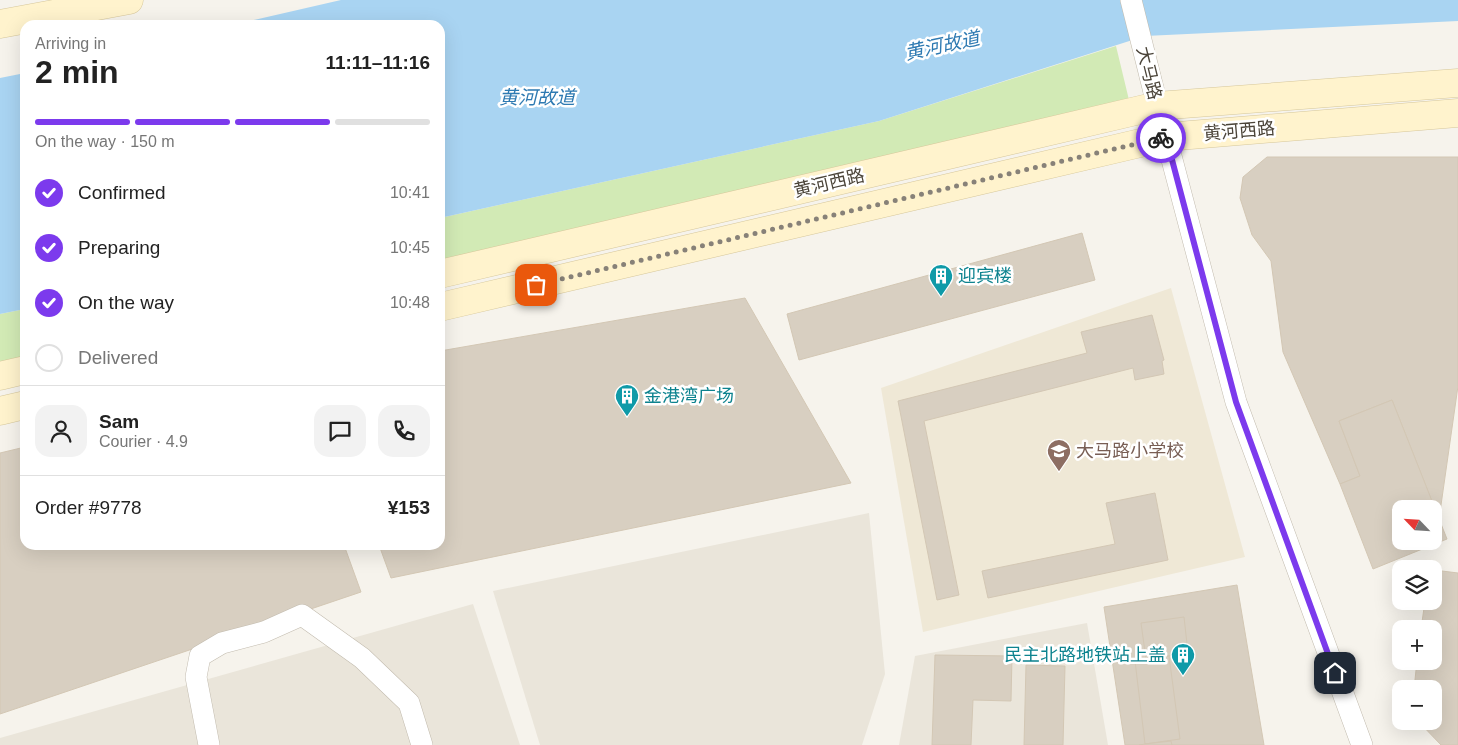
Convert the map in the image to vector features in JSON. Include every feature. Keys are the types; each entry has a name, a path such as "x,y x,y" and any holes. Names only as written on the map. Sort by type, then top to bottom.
{"main road":[{"path":"22,20 129,0"},
{"path":"0,24 20,20"},
{"name":"黄河西路","path":"445,273 1155,99 1458,83"},
{"name":"大马路","path":"1155,99 1166,137"},
{"name":"黄河西路","path":"445,306 1166,137 1458,113"},
{"path":"0,376 20,371"},
{"path":"0,411 20,406"}],"street":[{"name":"大马路","path":"1131,0 1155,99"},
{"name":"大马路","path":"1166,137 1236,402 1362,745"},
{"path":"209,745 196,677 199,652 222,643 264,632 302,615 362,658 409,703 422,745"}],"shaded area":[{"name":"大马路小学校","path":"1171,288 1245,557 923,632 881,388"},
{"path":"869,513 885,674 862,745 540,745 493,591"},
{"path":"473,604 520,745 0,745 0,738"},
{"path":"1087,623 1108,745 899,745 915,656"}],"green space":[{"path":"1116,46 1129,100 445,262 445,217 879,121"},
{"path":"20,310 20,362 0,367 0,314"}],"water":[{"name":"黄河故道","path":"341,0 1458,0 1458,21 1145,36 879,121 445,217 445,20 254,20"},
{"path":"20,74 20,310 0,314 0,78"}],"building":[{"path":"1267,157 1458,157 1458,386 1442,500 1431,500 1392,400 1339,421 1360,476 1340,484 1283,352 1271,261 1252,235 1240,198 1243,177"},
{"name":"迎宾楼","path":"1082,233 1095,280 799,360 787,314"},
{"name":"金港湾广场","path":"745,298 851,483 391,578 381,550 445,550 445,350"},
{"path":"1152,315 1164,360 1162,361 1164,374 1135,380 1133,368 924,421 959,595 937,600 898,401 1087,353 1081,332"},
{"path":"1392,400 1432,500 1392,500 1392,550 1420,550 1373,569 1340,484 1360,476 1339,421"},
{"path":"20,448 20,550 346,550 361,592 0,714 0,453"},
{"path":"1155,493 1168,560 988,598 982,571 1115,544 1106,503"},
{"path":"1442,526 1447,539 1442,541"},
{"path":"1442,571 1458,573 1458,745 1441,745 1427,730 1442,730 1442,680 1415,680 1416,670 1442,670 1442,620 1422,620 1424,610 1442,610"},
{"name":"民主北路地铁站上盖","path":"1237,585 1264,745 1125,745 1104,607"},
{"path":"1184,617 1188,653 1146,659 1141,623"},
{"path":"935,655 1012,656 1011,701 973,700 971,745 932,745"},
{"path":"1169,656 1180,739 1145,744 1135,661"},
{"path":"1026,665 1065,666 1063,745 1024,745"},
{"path":"1171,741 1172,745 1139,745 1145,744"}],"way so far":[{"path":"536,285 1161,138"}],"place":[{"name":"迎宾楼","path":"941,297"},
{"name":"金港湾广场","path":"627,417"},
{"name":"大马路小学校","path":"1059,472"},
{"name":"民主北路地铁站上盖","path":"1183,676"}],"route":[{"path":"1161,138 1166,137 1236,402 1335,673"}]}
